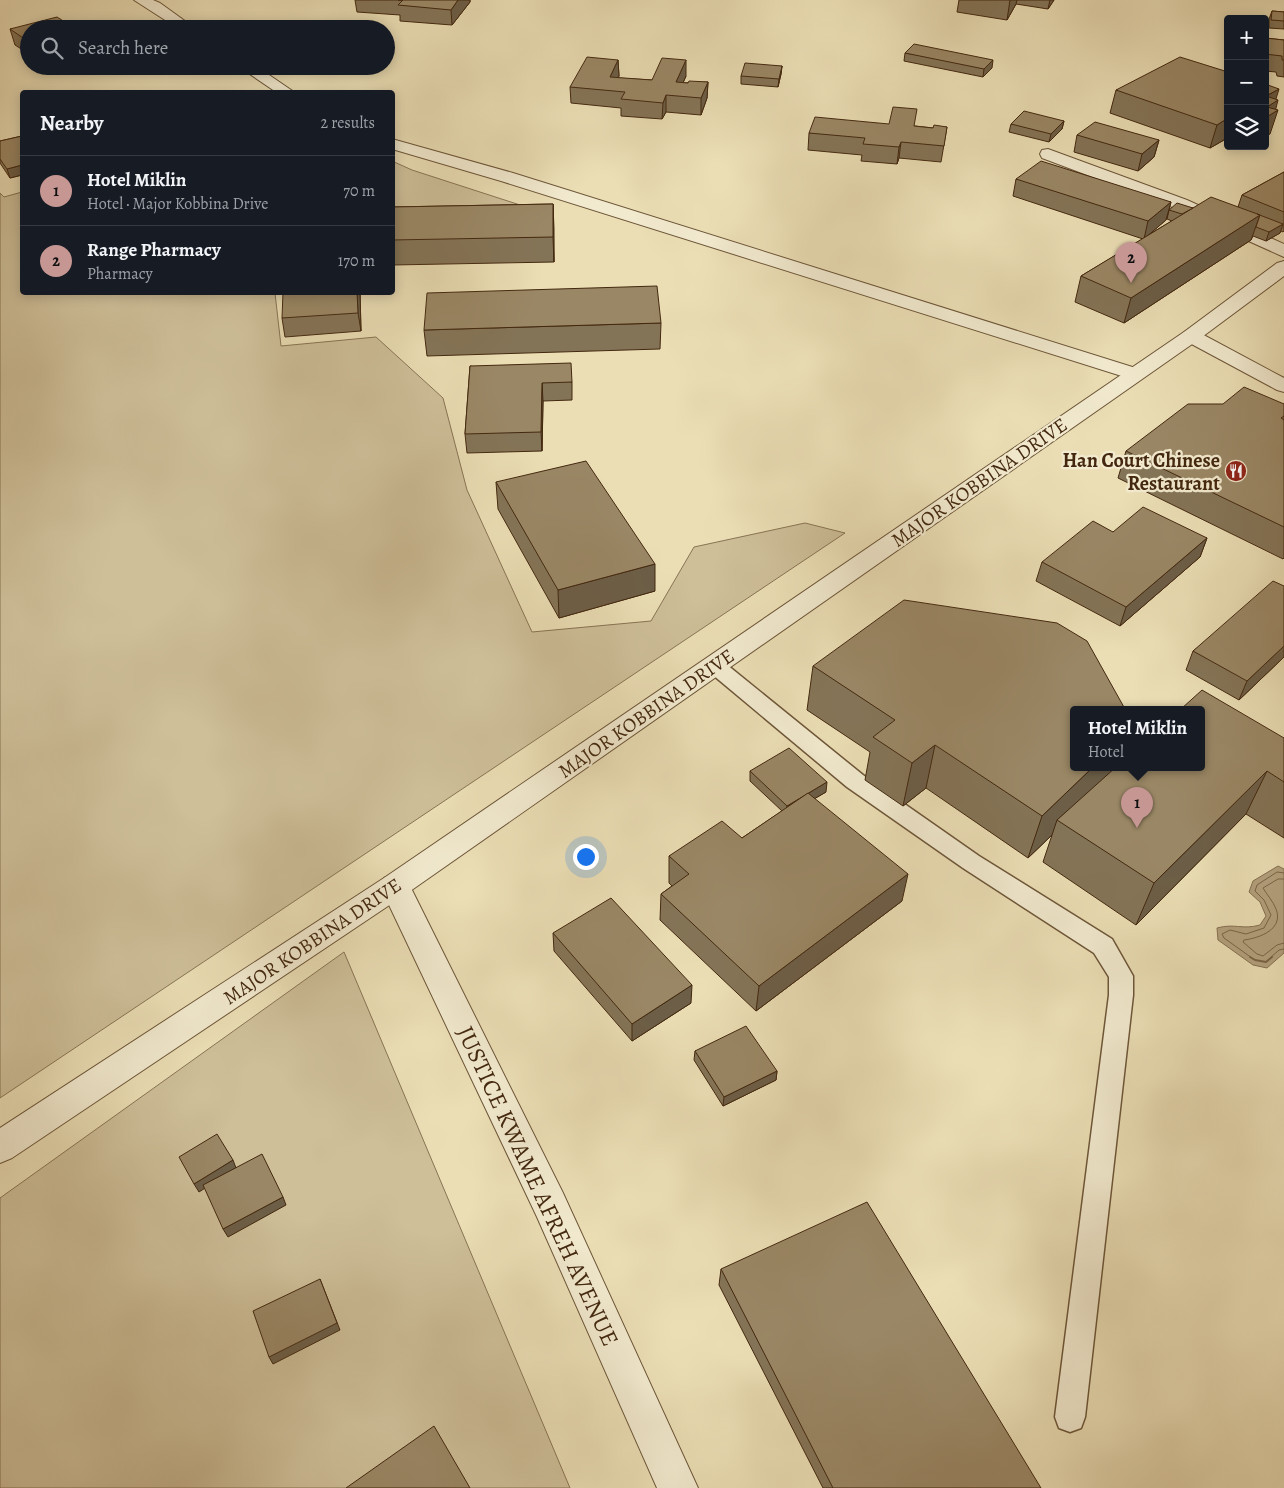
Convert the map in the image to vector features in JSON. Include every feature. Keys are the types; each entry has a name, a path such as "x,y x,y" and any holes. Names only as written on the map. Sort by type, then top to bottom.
{"street":[{"path":"141,0 155,6 176,20"},
{"path":"259,75 283,90"},
{"path":"395,145 526,183 1135,374"},
{"path":"1048,154 1180,204 1284,251"},
{"name":"MAJOR KOBBINA DRIVE","path":"0,1147 395,886 1191,336 1284,267"},
{"path":"1191,336 1284,386"},
{"name":"JUSTICE KWAME AFREH AVENUE","path":"395,886 550,1206 678,1488"}],"lane":[{"path":"714,665 855,780 971,862 1103,946 1121,976 1122,995 1070,1417"}],"shaded area":[{"path":"395,162 412,170 551,215 395,219"},
{"path":"0,193 4,197 20,193 20,295 275,295 281,346 376,337 443,398 467,490 532,632 651,621 694,547 805,523 845,533 0,1098"},
{"path":"344,952 570,1488 0,1488 0,1198"}],"water":[{"path":"1278,866 1284,869 1284,953 1267,968 1253,965 1218,940 1217,928 1260,925 1266,916 1260,902 1249,892 1253,881"}],"building":[{"path":"403,0 458,0 451,10 398,5"},
{"path":"1272,11 1284,12 1284,21 1271,20"},
{"path":"57,17 62,20 45,20"},
{"path":"20,26 20,36 10,29"},
{"path":"1269,38 1284,40 1284,60 1282,60 1282,56 1269,54"},
{"path":"914,44 993,60 984,69 905,53"},
{"path":"587,57 618,60 610,77 652,80 662,58 686,60 676,82 708,82 701,98 666,95 663,103 621,99 625,92 570,87"},
{"path":"1180,57 1224,71 1224,121 1217,125 1116,90"},
{"path":"745,63 782,66 779,79 741,76"},
{"path":"1269,85 1279,89 1269,94"},
{"path":"1269,97 1278,100 1269,106"},
{"path":"893,107 917,109 914,126 933,128 934,125 947,127 944,146 901,142 899,147 863,144 865,138 809,133 815,117 889,124"},
{"path":"1269,108 1278,110 1269,116"},
{"path":"1024,111 1064,121 1051,134 1011,124"},
{"path":"1095,122 1159,140 1142,154 1077,135"},
{"path":"20,136 20,166 7,169 0,159 0,141"},
{"path":"1041,161 1171,202 1148,221 1016,179"},
{"path":"1284,172 1284,212 1242,195"},
{"path":"1211,197 1260,215 1131,298 1081,276"},
{"path":"1177,203 1193,208 1182,214 1169,210"},
{"path":"553,204 553,237 395,240 395,207"},
{"path":"1260,215 1283,224 1269,232 1256,227"},
{"path":"657,286 661,323 424,330 427,293"},
{"path":"283,295 357,295 358,313 282,318"},
{"path":"571,363 572,382 542,383 541,432 465,434 470,366"},
{"path":"1244,387 1284,404 1284,416 1281,418 1284,420 1284,527 1126,451 1188,404 1223,404"},
{"path":"586,461 655,564 558,590 496,482"},
{"path":"1143,507 1207,538 1126,607 1042,562 1093,521 1113,532"},
{"path":"1273,581 1284,586 1284,646 1247,681 1193,651"},
{"path":"904,600 1057,623 1087,641 1123,706 1070,706 1070,771 1089,771 1042,816 935,745 912,763 873,737 895,720 813,666"},
{"path":"1202,690 1284,738 1284,782 1267,771 1154,883 1057,820 1112,771 1205,771 1205,706 1184,706"},
{"path":"789,748 827,782 787,806 750,771"},
{"path":"808,793 908,874 759,986 661,894 689,874 669,856 722,821 742,838"},
{"path":"611,898 692,985 632,1024 553,933"},
{"path":"746,1026 777,1071 724,1097 695,1051"},
{"path":"217,1134 233,1160 194,1184 179,1157"},
{"path":"262,1154 283,1197 223,1229 203,1185"},
{"path":"867,1202 1041,1488 833,1488 721,1269"},
{"path":"320,1279 337,1323 269,1357 253,1311"},
{"path":"434,1426 470,1488 346,1488"}],"place":[{"name":"Range Pharmacy","path":"1131,283"},
{"name":"Han Court Chinese Restaurant","path":"1236,471"},
{"name":"Hotel Miklin","path":"1137,828"}]}
